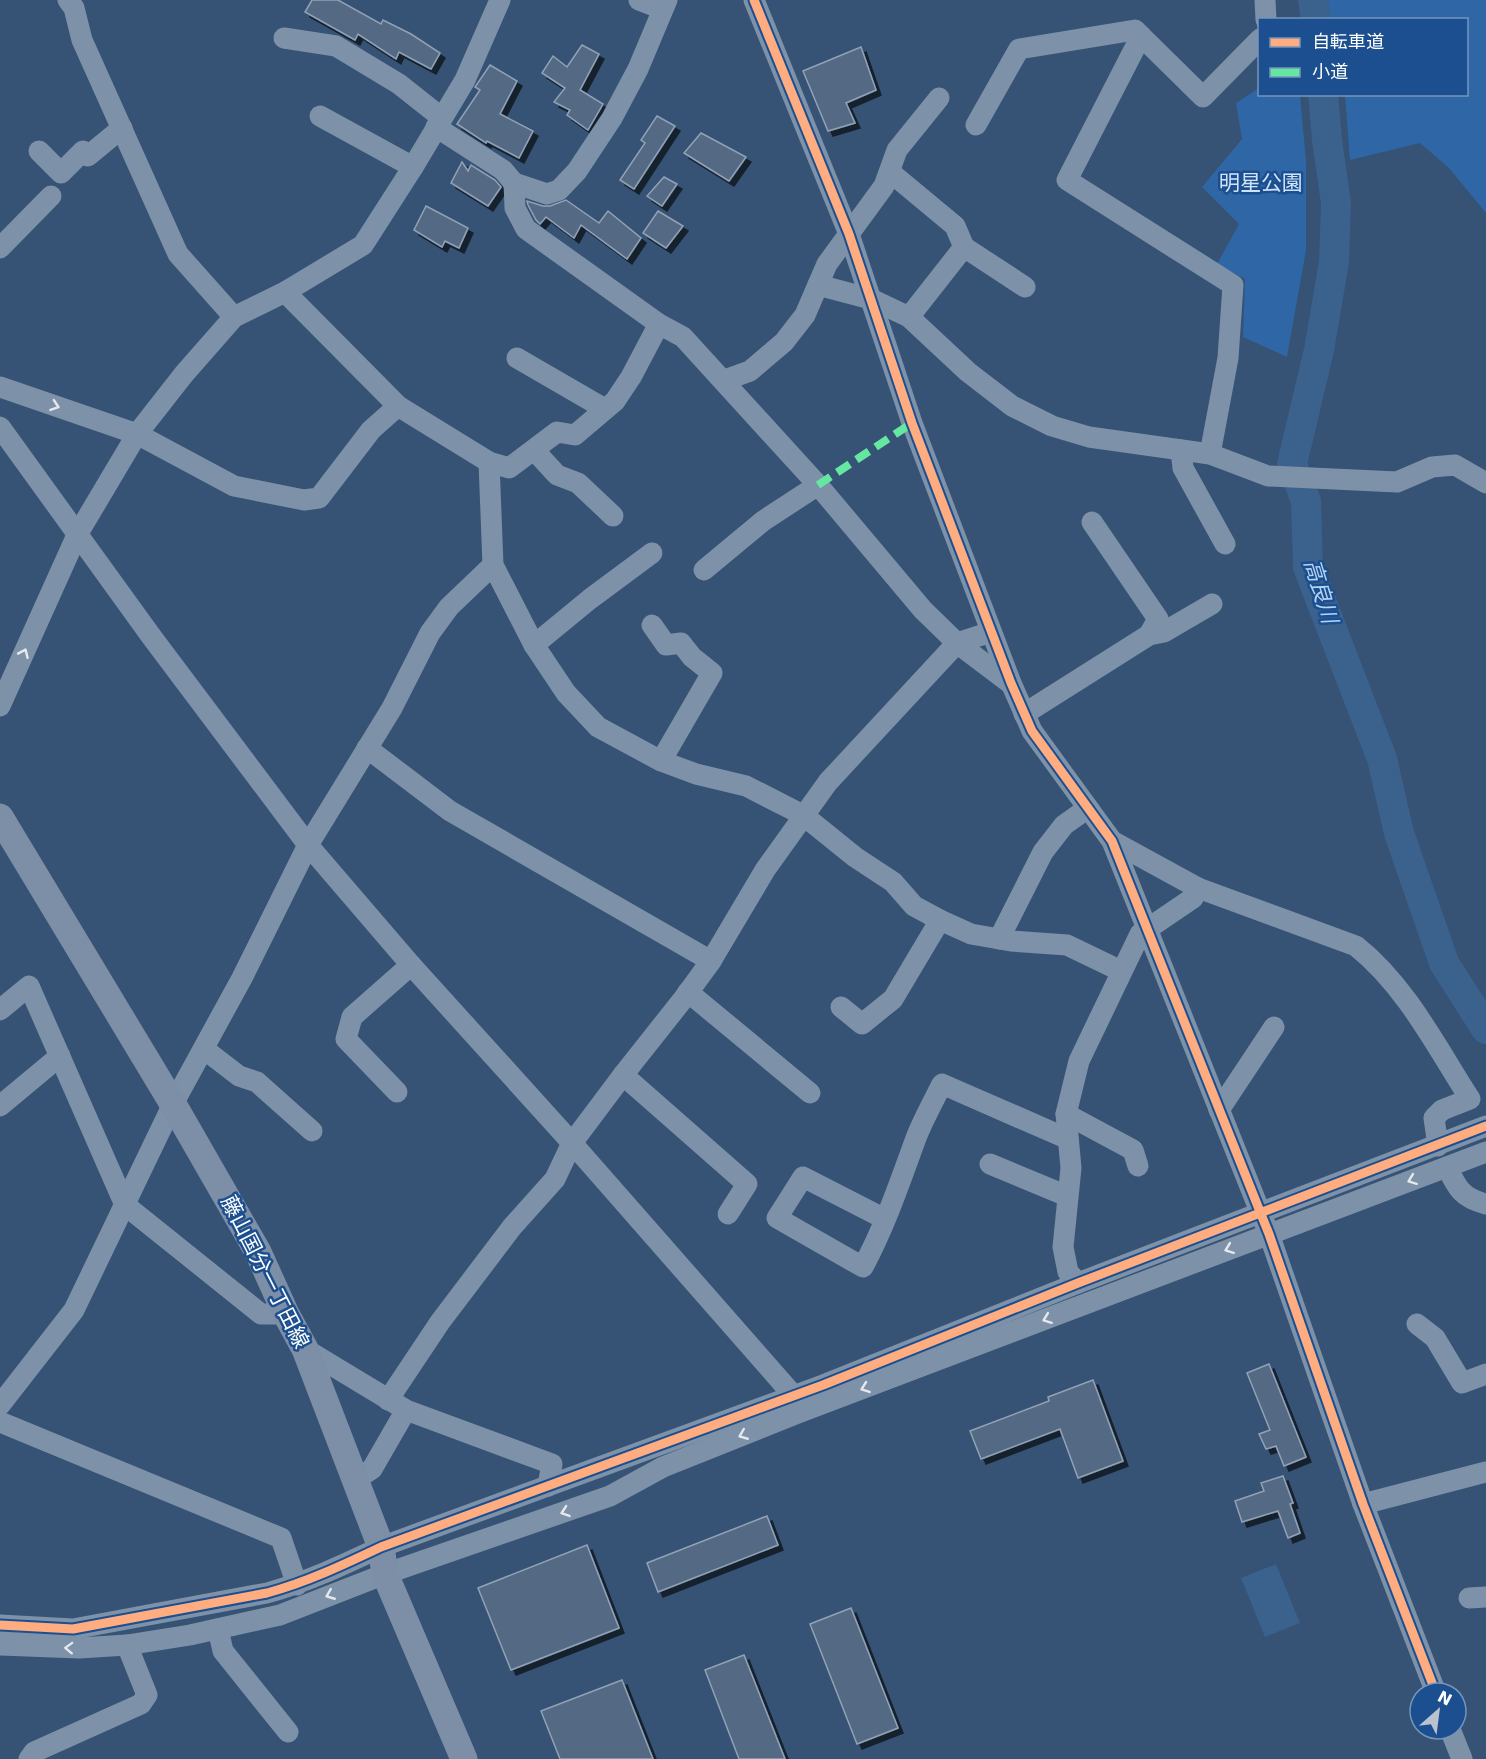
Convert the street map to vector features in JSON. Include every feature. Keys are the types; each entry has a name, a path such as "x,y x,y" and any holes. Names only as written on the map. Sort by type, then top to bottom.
{"main road":[{"name":"藤山国分一丁田線","path":"0,817 173,1104 258,1252 286,1314 305,1349 383,1560 464,1759"}],"street":[{"path":"68,0 74,8 82,40 178,254 234,317"},
{"path":"0,706 77,535 137,434 234,317 285,291 363,245 465,80 500,0"},
{"path":"284,38 336,46 399,84 439,123 503,170 514,183 547,194 559,190 577,171 612,118 638,69 664,5 639,0"},
{"path":"754,0 849,234 912,423 1024,714 1032,731 1112,841 1269,1234 1363,1504 1431,1681"},
{"path":"1265,0 1266,18"},
{"path":"976,125 1019,49 1135,30 1203,97 1258,41"},
{"path":"1141,36 1067,180 1233,285 1228,358 1210,454"},
{"path":"725,380 750,371 784,342 805,315 827,264 884,186 897,150 939,99"},
{"path":"320,116 413,167"},
{"path":"39,151 61,173 83,152 88,156 122,128"},
{"path":"890,172 955,225 964,247 1025,287"},
{"path":"514,183 515,208 526,229 659,324 683,337 725,380 818,485 923,610 957,643 1011,683"},
{"path":"0,248 51,196"},
{"path":"909,317 964,247"},
{"path":"818,285 871,299 909,317 968,372 1012,406 1042,421 1089,437 1210,454 1268,476 1398,482 1432,467 1455,465 1486,483"},
{"path":"285,291 398,406 489,462 509,468 557,432 575,435 615,401 631,377 659,324"},
{"path":"517,358 605,409"},
{"path":"0,387 137,434 234,486 304,500 319,498 371,430 398,406"},
{"path":"0,427 151,636 308,845 411,965 572,1143 793,1395"},
{"path":"534,450 557,475 578,483 613,516"},
{"path":"1181,450 1184,468 1225,544"},
{"path":"489,462 493,565 534,645 566,693 598,727 661,761 696,774 746,786 803,815 855,857 893,882 914,906 940,920 971,934 1067,945 1121,971"},
{"path":"704,570 763,521 818,485"},
{"path":"1092,522 1158,619 1149,635"},
{"path":"534,645 590,598 652,553"},
{"path":"0,1405 74,1310 173,1104 242,978 308,845 412,672 430,633 449,607 493,565"},
{"path":"1024,714 1149,635 1164,632 1212,604"},
{"path":"652,625 666,645 681,643 692,657 712,673 661,761"},
{"path":"355,1480 372,1469 397,1405 440,1322 512,1227 555,1179 572,1143 711,961 765,870 803,815 828,782 957,643 991,632"},
{"path":"367,748 450,811 711,961"},
{"path":"999,939 1043,852 1064,825 1088,808"},
{"path":"1112,841 1198,888 1356,946 1374,960 1402,993 1470,1099 1442,1110 1434,1118 1438,1146"},
{"path":"1078,1283 1068,1272 1063,1247 1071,1168 1066,1114 1079,1061 1140,934 1193,898 1198,888"},
{"path":"841,1007 862,1024 893,999 940,920"},
{"path":"397,1092 346,1039 352,1017 411,965"},
{"path":"0,1010 29,986 125,1205 261,1314 286,1314"},
{"path":"688,992 810,1093"},
{"path":"1219,1110 1275,1027"},
{"path":"204,1049 238,1076 257,1082 312,1131"},
{"path":"0,1106 60,1056"},
{"path":"623,1075 747,1184 728,1214"},
{"path":"885,1219 803,1177 777,1218 863,1267 885,1219 917,1136 942,1084 1068,1139"},
{"path":"1066,1114 1133,1150 1138,1166"},
{"path":"0,1645 80,1648 127,1645 280,1616 383,1560 548,1486 793,1395 1486,1126"},
{"path":"0,1625 73,1629 267,1593 297,1585 335,1569 383,1560 610,1496 663,1467 756,1429 1486,1152"},
{"path":"990,1164 1067,1196"},
{"path":"1446,1167 1463,1194 1473,1201 1486,1204"},
{"path":"1417,1324 1435,1338 1462,1383 1486,1374"},
{"path":"305,1349 397,1405 552,1464 548,1486"},
{"path":"0,1422 282,1538 297,1585"},
{"path":"1363,1504 1486,1472"},
{"path":"218,1629 223,1651 288,1732"},
{"path":"29,1759 34,1752 141,1704 147,1695 127,1645"},
{"path":"1455,1741 1462,1759"}],"green space":[{"path":"1324,0 1486,0 1486,213 1449,168 1420,143 1350,160 1345,96 1468,96 1468,18 1328,18"},
{"name":"明星公園","path":"1258,89 1258,96 1300,96 1306,161 1306,250 1287,357 1243,337 1245,279 1217,264 1239,224 1202,187 1242,139 1236,103"}],"shaded area":[{"path":"1276,1564 1300,1623 1265,1637 1241,1578"}],"building":[{"path":"312,0 338,0 381,24 383,20 411,34 440,53 431,69 399,52 396,59 358,34 355,40 305,12"},
{"path":"582,45 599,54 580,90 603,104 588,130 567,115 570,110 554,102 565,88 542,73 553,56 567,67"},
{"path":"861,47 876,90 846,103 855,123 828,131 803,71"},
{"path":"490,65 517,81 500,114 533,131 519,158 487,141 486,143 457,124 480,90 475,87"},
{"path":"657,116 675,126 634,189 620,180 645,143 641,140"},
{"path":"701,133 746,157 729,181 684,153"},
{"path":"462,162 468,171 471,165 495,180 501,187 488,206 451,183"},
{"path":"664,177 677,184 662,206 647,196"},
{"path":"566,200 599,223 608,211 641,238 627,259 581,225 574,238 546,217 540,224 527,201 550,206"},
{"path":"426,206 468,228 459,248 445,241 442,247 414,230"},
{"path":"658,211 683,226 666,248 643,233"},
{"path":"1269,1364 1306,1457 1284,1466 1276,1446 1266,1449 1259,1434 1270,1430 1247,1373"},
{"path":"1093,1380 1123,1461 1078,1478 1060,1429 981,1459 970,1431 1049,1401 1048,1397"},
{"path":"1283,1476 1293,1503 1290,1504 1300,1533 1288,1538 1278,1511 1242,1522 1235,1501 1264,1491 1261,1483"},
{"path":"767,1516 778,1545 658,1592 647,1563"},
{"path":"587,1545 619,1628 511,1670 478,1588"},
{"path":"851,1608 898,1728 857,1744 810,1624"},
{"path":"744,1655 785,1759 739,1759 705,1670"},
{"path":"622,1680 653,1759 560,1759 541,1711"}],"waterway":[{"name":"高良川","path":"1313,0 1316,18"},
{"name":"高良川","path":"1323,96 1336,203 1334,262 1319,350 1292,464 1306,501 1308,567 1382,759 1399,833 1444,963 1486,1029"}],"marked path":[{"path":"818,485 912,423"}],"cycle path":[{"path":"754,0 849,234 912,423 1011,683 1032,731 1112,841 1269,1234 1363,1504 1431,1681"},
{"path":"0,1625 73,1629 282,1589 325,1573 381,1547 823,1385 1078,1283 1486,1126"}]}
